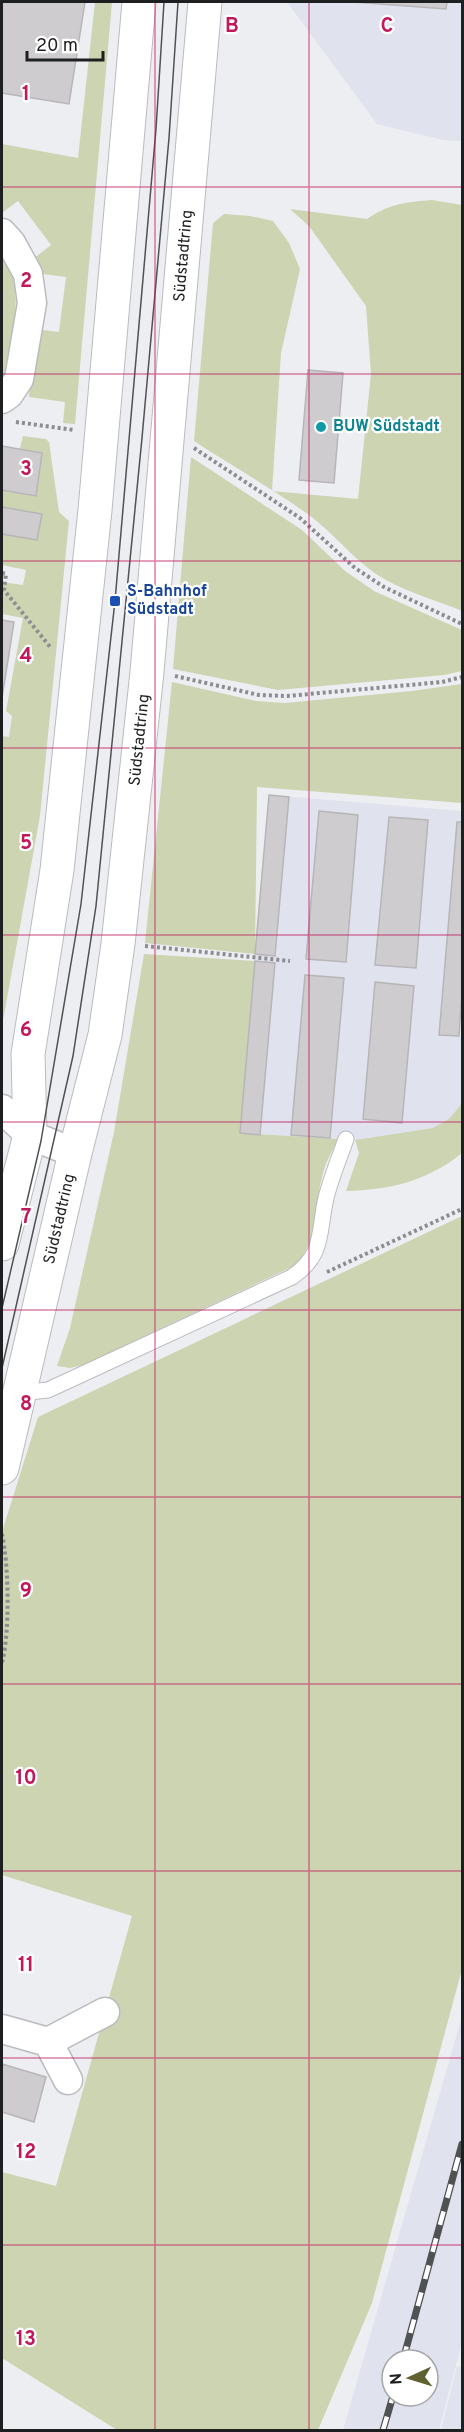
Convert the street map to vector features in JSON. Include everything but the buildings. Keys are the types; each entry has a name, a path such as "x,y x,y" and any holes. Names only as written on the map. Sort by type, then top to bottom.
{"street":[{"path":"2,1244 30,1135 28,1054 57,870 101,434 139,2"},
{"name":"Südstadtring","path":"2,1468 75,1153 105,1035 118,944 147,672 205,2"},
{"path":"2,233 11,243 28,274 32,303 19,379 9,394 7,410"},
{"path":"2,1109 30,1135 75,1153"},
{"path":"2,2029 48,2042 105,2012"},
{"path":"48,2042 68,2080"}],"lane":[{"path":"19,1393 48,1390 292,1277 305,1268 318,1245 326,1198 346,1139"}],"path":[{"path":"7,410 22,424 101,434"},
{"path":"168,441 191,446 300,518 355,568 384,587 462,624"},
{"path":"2,573 6,574 4,590 52,648"},
{"path":"165,674 259,694 288,696 442,681 462,677"},
{"path":"118,944 290,961"},
{"path":"2,1534 5,1552 6,1648 2,1663"}],"shaded area":[{"path":"287,2 462,2 462,141 443,140 377,124"},
{"path":"269,795 462,811 462,992 459,1036 462,1037 462,1103 450,1118 433,1128 355,1140 240,1133"},
{"path":"462,2016 462,2342 439,2430 343,2430"},
{"path":"457,2366 462,2367 462,2430 441,2430"}],"green space":[{"path":"95,2 112,2 75,424 63,423 65,402 29,397 35,329 59,332 66,277 43,274 32,260 51,245 18,201 2,213 2,144 78,158"},
{"path":"432,200 462,205 462,611 405,589 375,573 319,523 274,491 358,499 371,374 366,306 309,226 290,209 367,219 390,207 414,202"},
{"path":"224,214 273,221 289,243 300,269 281,353 272,490 194,441 213,223"},
{"path":"2,257 10,270 16,299 13,330 2,376"},
{"path":"23,436 46,439 49,442 59,512 69,521 40,816 2,1026 2,736 9,737 12,716 6,711 23,618 2,614 2,582 23,585 26,570 2,565 2,534 37,540 41,514 2,507 2,490 36,495 42,453 20,449"},
{"path":"191,457 302,530 345,571 374,591 462,630 462,671 444,675 278,690 173,669"},
{"path":"172,682 256,701 285,703 462,684 462,803 257,787 255,954 145,943"},
{"path":"144,954 255,961 240,1133 338,1139 323,1173 308,1246 294,1266 83,1365 70,1368 57,1366 70,1328 114,1132"},
{"path":"462,1103 462,1153 449,1163 422,1177 393,1186 346,1191 359,1153 355,1140 433,1128 450,1118"},
{"path":"462,1216 462,1969 372,2303 318,2430 117,2430 2,2358 2,2172 56,2186 132,1916 2,1875 2,1532 38,1417"}],"tram line":[{"path":"2,1308 41,1141 81,904 115,601 156,129 164,2"},
{"path":"2,1368 73,1056 96,906 142,438 169,138 178,2"}],"railway":[{"path":"406,2348 462,2144"},
{"path":"383,2430 389,2408"}],"place":[{"name":"BUW Südstadt","path":"321,427"},
{"name":"S-Bahnhof Südstadt","path":"115,601"}]}
